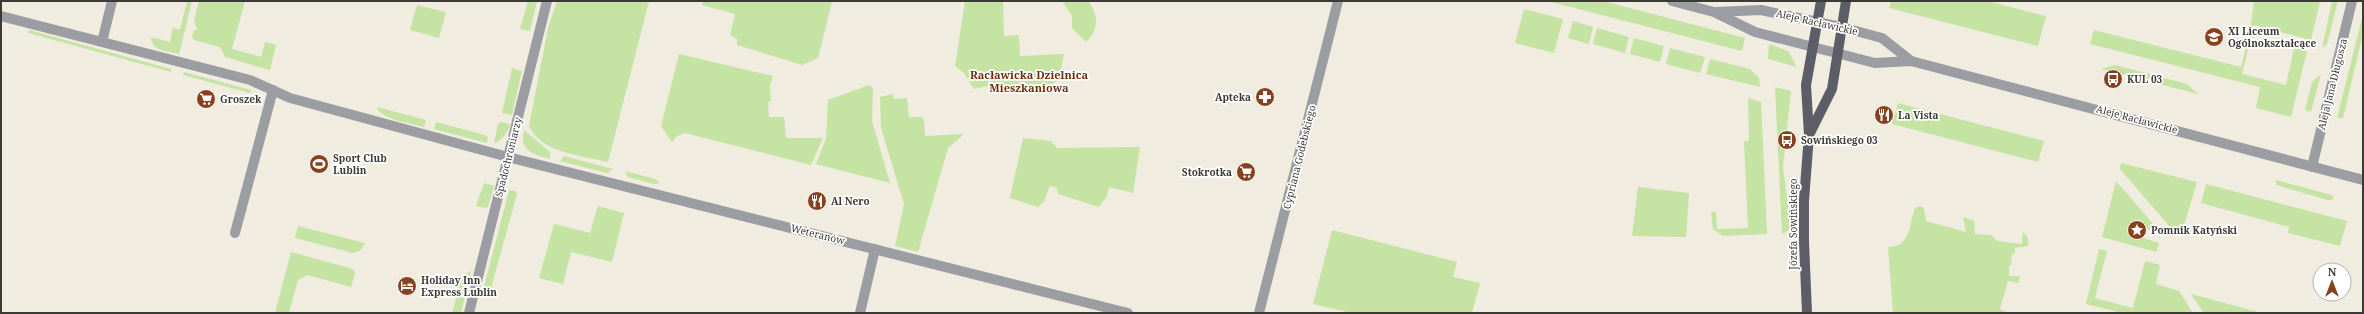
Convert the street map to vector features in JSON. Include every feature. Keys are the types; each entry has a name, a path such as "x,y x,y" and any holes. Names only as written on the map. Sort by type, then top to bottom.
{"main road":[{"name":"Józefa Sowińskiego","path":"1806,313 1804,200 1809,135 1806,85 1821,1"},
{"name":"Józefa Sowińskiego","path":"1809,135 1832,89 1846,1"}],"street":[{"path":"102,42 112,1"},
{"name":"Spadochroniarzy","path":"469,313 547,1"},
{"name":"Cypriana Godebskiego","path":"1259,313 1338,1"},
{"name":"Aleje Racławickie","path":"1672,1 1714,12 1755,32 1875,63 1911,61 2363,180"},
{"name":"Aleja Jana Długosza","path":"2312,167 2352,1"},
{"name":"Aleje Racławickie","path":"1714,12 1761,10 1817,21 1882,38 1911,61"},
{"name":"Weteranów","path":"1,16 250,80 290,98 508,157 1128,313"},
{"path":"235,233 273,90"},
{"path":"860,313 875,249"}],"green space":[{"path":"187,1 192,1 179,54 160,50 154,45 151,37 170,42 173,28 180,30"},
{"path":"199,1 245,1 232,49 261,57 265,42 276,45 270,70 225,57 220,47 194,40 192,36 194,30 197,30 194,20"},
{"path":"528,1 537,1 530,31 520,29"},
{"path":"557,1 649,1 608,162 575,155 553,148 535,135 529,126 548,28"},
{"path":"703,1 832,1 818,58 802,65 737,45 737,39 730,35 735,14 702,5"},
{"path":"965,1 1003,1 1004,36 1019,35 1020,56 1064,54 1059,80 1044,88 997,84 974,89 964,73 955,66"},
{"path":"1062,1 1088,1 1092,6 1096,17 1095,28 1090,38 1086,42 1072,28 1072,16"},
{"path":"1547,1 1603,1 1745,38 1742,51"},
{"path":"1891,1 1987,1 2046,16 2038,46 1889,8"},
{"path":"2254,1 2320,1 2311,40 2254,25 2242,74 2286,85 2294,48 2307,51 2291,117 2256,108 2260,87 2090,44 2094,30 2241,67 2250,31"},
{"path":"2332,1 2338,1 2327,44 2322,48"},
{"path":"417,5 446,12 439,38 410,30"},
{"path":"1524,9 1563,19 1554,53 1515,43"},
{"path":"2363,14 2363,34 2343,118 2337,118"},
{"path":"1573,21 1593,27 1589,44 1568,38"},
{"path":"1597,28 1629,37 1625,53 1593,44"},
{"path":"29,30 171,69 171,72 28,33"},
{"path":"1634,38 1664,46 1660,62 1630,54"},
{"path":"1769,44 1788,51 1797,67 1768,59"},
{"path":"1670,48 1705,57 1700,73 1666,64"},
{"path":"679,54 773,76 770,86 771,101 768,102 769,117 784,117 786,138 823,138 811,165 685,133 677,136 672,142 661,126"},
{"path":"1710,59 1750,69 1759,78 1760,87 1706,74"},
{"path":"2115,65 2187,84 2198,94 2101,69"},
{"path":"512,68 522,71 512,115 502,113"},
{"path":"184,72 251,90 250,93 183,75"},
{"path":"2321,74 2311,112 2305,110 2312,82"},
{"path":"869,85 873,88 872,121 890,183 816,164 826,139 828,100"},
{"path":"1775,87 1791,91 1783,167 1791,229 1782,234"},
{"path":"893,94 894,99 907,98 909,117 921,117 924,120 925,136 964,134 948,148 918,252 895,246 904,204 881,128 880,97"},
{"path":"1748,98 1761,102 1767,234 1723,236 1713,229 1711,212 1716,212 1717,229 1748,228 1744,141 1749,141"},
{"path":"1898,103 2044,141 2038,162 1892,124"},
{"path":"377,107 426,120 424,127 390,118 379,111"},
{"path":"436,122 485,135 488,137 487,143 434,129"},
{"path":"501,122 510,124 502,138 494,143 498,124"},
{"path":"524,130 550,152 550,159 533,153 526,147 523,137"},
{"path":"1023,138 1051,141 1057,148 1140,147 1133,193 1109,187 1107,196 1099,207 1058,194 1057,188 1050,186 1044,201 1038,207 1010,198"},
{"path":"564,156 613,169 607,173 560,161"},
{"path":"2121,163 2197,182 2184,225 2177,229 2170,227 2120,169"},
{"path":"625,171 655,179 660,183 654,184 628,177"},
{"path":"2276,180 2334,196 2332,200 2328,200 2276,185"},
{"path":"2116,181 2161,233 2133,225 2130,234 2159,243 2156,252 2102,237"},
{"path":"484,183 494,186 488,207 486,208 476,206"},
{"path":"2206,184 2347,221 2340,246 2288,233 2289,227 2201,203"},
{"path":"1638,187 1689,193 1686,237 1632,236"},
{"path":"509,190 515,191 517,194 488,299 484,287"},
{"path":"598,206 624,213 612,262 571,252 563,284 539,278 554,224 590,233"},
{"path":"1920,206 1924,208 1926,221 1966,232 1963,217 1974,221 1975,234 1991,235 1997,241 2022,244 2023,232 2026,235 2028,246 2015,248 2015,254 2012,254 2011,266 2009,266 2009,276 2020,276 2018,283 2008,281 2000,309 2009,313 1893,313 1888,247 1896,246 1905,239 1908,234 1915,208"},
{"path":"298,226 365,243 360,251 353,253 295,238"},
{"path":"1332,230 1457,262 1453,277 1480,283 1472,313 1351,313 1313,304"},
{"path":"2099,249 2107,251 2095,298 2133,308 2145,261 2160,265 2156,284 2179,291 2193,313 2122,313 2086,304"},
{"path":"291,252 353,269 355,273 351,287 307,275 298,280 289,313 275,313"},
{"path":"471,271 461,313 452,313 462,276"},
{"path":"2191,294 2262,313 2204,313"}],"place":[{"name":"XI Liceum Ogólnokształcące","path":"2214,37"},
{"name":"KUL 03","path":"2113,79"},
{"name":"Apteka","path":"1265,97"},
{"name":"Groszek","path":"206,99"},
{"name":"La Vista","path":"1884,115"},
{"name":"Sowińskiego 03","path":"1787,140"},
{"name":"Sport Club Lublin","path":"319,164"},
{"name":"Stokrotka","path":"1246,172"},
{"name":"Al Nero","path":"817,201"},
{"name":"Pomnik Katyński","path":"2137,230"},
{"name":"Holiday Inn Express Lublin","path":"407,286"}],"district":[{"name":"Racławicka Dzielnica Mieszkaniowa","path":"1029,80"}]}
